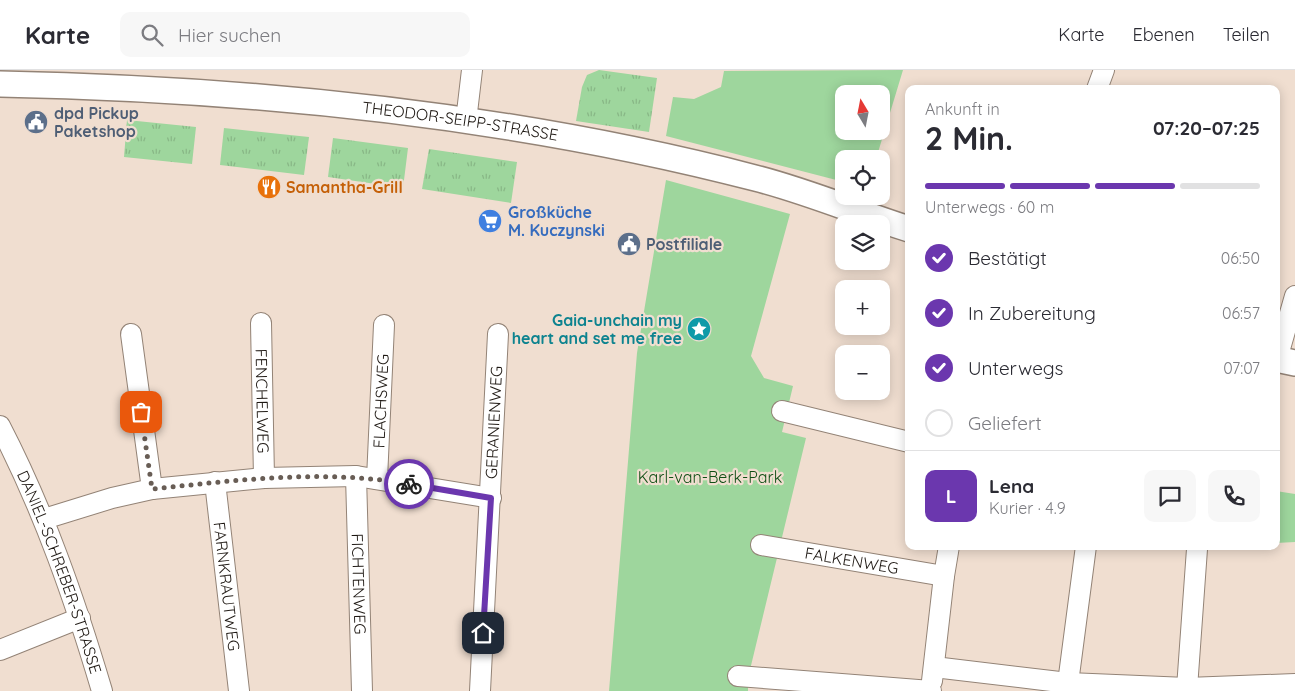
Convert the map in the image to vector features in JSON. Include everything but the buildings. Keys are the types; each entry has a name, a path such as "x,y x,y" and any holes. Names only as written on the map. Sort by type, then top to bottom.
{"street":[{"path":"466,122 472,70"},
{"path":"1098,85 1104,70"},
{"name":"THEODOR-SEIPP-STRASSE","path":"0,84 111,86 212,93 326,103 466,122 638,151 746,176 905,228"},
{"path":"1283,360 1295,296"},
{"name":"FENCHELWEG","path":"261,324 264,478"},
{"name":"FLACHSWEG","path":"377,479 384,325"},
{"path":"131,334 152,489"},
{"name":"GERANIENWEG","path":"480,691 498,334"},
{"path":"782,411 905,441"},
{"name":"DANIEL-SCHREBER-STRASSE","path":"0,426 44,519 80,618 102,691"},
{"path":"44,519 112,498 152,489 264,478 356,476 491,498"},
{"name":"FICHTENWEG","path":"356,476 362,691"},
{"name":"FARNKRAUTWEG","path":"215,482 239,691"},
{"name":"FALKENWEG","path":"761,545 944,576"},
{"path":"738,676 931,691 944,576 949,550"},
{"path":"1068,683 1085,550"},
{"path":"1187,688 1197,550"},
{"path":"0,650 80,618"},
{"path":"934,667 1068,683 1187,688 1295,684"}],"green space":[{"path":"599,70 657,78 649,132 576,121 582,87 587,75"},
{"path":"903,70 890,113 890,85 835,85 835,140 882,140 879,150 835,150 835,180 666,136 673,97 694,99 721,87 724,71"},
{"path":"127,120 196,127 192,164 124,157"},
{"path":"224,128 309,137 304,175 220,165"},
{"path":"333,138 408,148 403,188 328,177"},
{"path":"429,149 517,162 511,203 422,189"},
{"name":"Karl-van-Berk-Park","path":"666,180 790,214 751,356 764,378 793,386 782,432 806,438 748,678 748,691 609,691 637,353"},
{"path":"1280,492 1295,494 1295,542 1280,543"}],"way so far":[{"path":"141,412 152,489 264,478 356,476 409,484"}],"place":[{"name":"dpd Pickup Paketshop","path":"36,122"},
{"name":"Samantha-Grill","path":"269,187"},
{"name":"Großküche M. Kuczynski","path":"490,221"},
{"name":"Postfiliale","path":"629,244"},
{"name":"Gaia-unchain my heart and set me free","path":"699,329"}],"route":[{"path":"409,484 491,498 483,633"}]}
